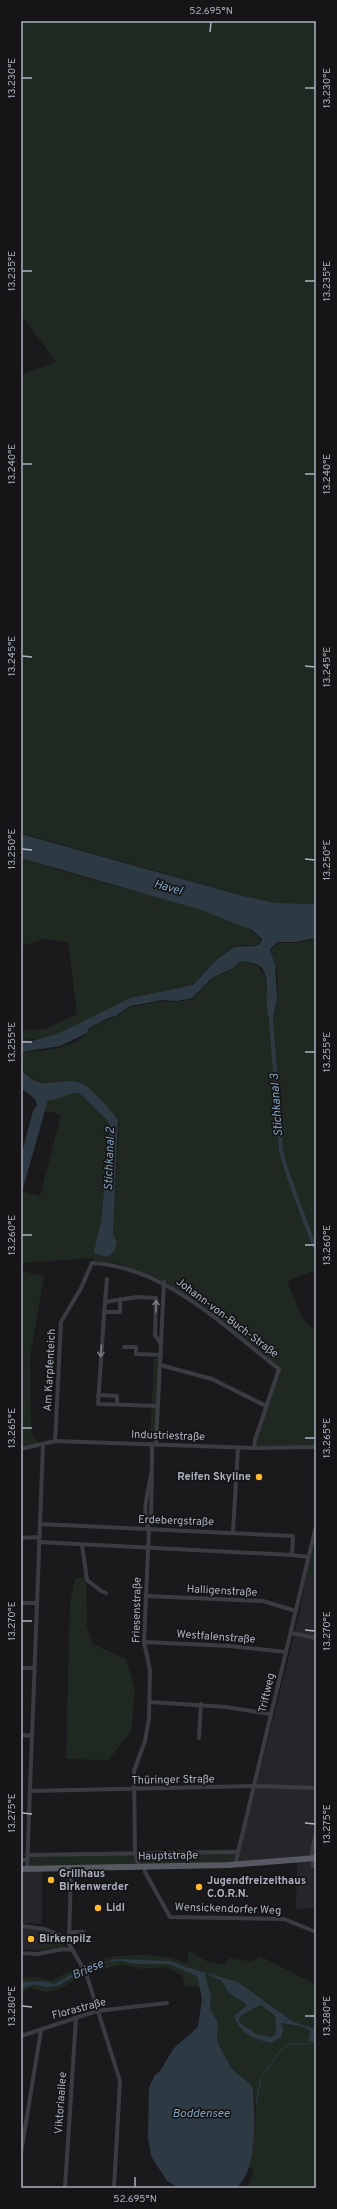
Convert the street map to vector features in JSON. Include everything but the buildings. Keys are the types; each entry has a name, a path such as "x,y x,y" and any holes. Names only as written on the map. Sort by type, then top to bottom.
{"main road":[{"name":"Hauptstraße","path":"24,1869 235,1865 314,1858"}],"street":[{"name":"Am Karpfenteich","path":"55,1441 61,1322 81,1288 92,1262 115,1264 164,1282"},
{"path":"107,1279 98,1404 158,1406"},
{"name":"Friesenstraße","path":"151,1514 152,1471 158,1406 164,1282"},
{"name":"Johann-von-Buch-Straße","path":"164,1282 279,1369 266,1406"},
{"path":"105,1302 120,1298 156,1298 155,1335 161,1344"},
{"path":"104,1312 120,1312 120,1298"},
{"path":"124,1346 136,1347 136,1354 160,1355"},
{"path":"160,1365 212,1380 266,1406 254,1448"},
{"path":"98,1395 117,1396 117,1404"},
{"name":"Industriestraße","path":"21,1449 55,1441 238,1448 316,1447"},
{"path":"24,1869 27,1858 30,1791 43,1444"},
{"path":"233,1532 238,1448"},
{"name":"Friesenstraße","path":"142,1867 135,1853 134,1771 145,1741 149,1722 150,1670 144,1642 149,1529 146,1523 147,1489 152,1471"},
{"name":"Erdebergstraße","path":"40,1524 293,1536 292,1554"},
{"name":"Triftweg","path":"235,1865 315,1537 316,1526"},
{"path":"21,1538 39,1537"},
{"path":"39,1542 292,1554 309,1557"},
{"path":"82,1545 87,1580 101,1592 106,1593"},
{"name":"Halligenstraße","path":"146,1596 263,1601 296,1611"},
{"path":"21,1603 37,1603"},
{"path":"291,1633 316,1638"},
{"name":"Westfalenstraße","path":"144,1642 230,1646 286,1652"},
{"path":"21,1668 34,1668"},
{"path":"150,1702 201,1704 272,1714"},
{"path":"199,1738 201,1704"},
{"path":"21,1735 32,1736"},
{"name":"Thüringer Straße","path":"30,1791 255,1786 316,1788"},
{"path":"316,1832 313,1866 316,1866"},
{"name":"Hauptstraße","path":"21,1860 27,1858 135,1853 237,1852"},
{"name":"Wensickendorfer Weg","path":"142,1867 170,1917 284,1919 316,1932"},
{"path":"71,1868 68,1939 86,1973 120,2081 114,2188"},
{"path":"21,1926 45,1929 68,1939"},
{"path":"69,1932 84,1932"},
{"path":"21,1953 37,1954 64,1949 73,1950"},
{"name":"Florastraße","path":"21,2036 97,2011 167,2003"},
{"name":"Viktoriaallee","path":"65,2188 76,2018"},
{"path":"21,2153 41,2030"}],"shaded area":[{"path":"21,21 316,21 316,904 276,903 244,896 21,833 21,375 56,362 21,315"},
{"path":"21,858 219,916 240,925 255,934 261,942 255,945 234,946 216,959 193,985 130,998 63,1032 45,1038 21,1040 21,1030 45,1029 77,1014 68,942 44,939 21,946"},
{"path":"316,939 316,1248 288,1172 280,1141 272,1025 278,999 277,974 271,950 279,943 296,943"},
{"path":"241,961 258,966 265,976 271,1025 279,1151 316,1258 316,1270 287,1281 302,1318 316,1332 316,1445 256,1446 278,1367 188,1297 164,1281 116,1263 93,1262 93,1258 21,1263 22,1191 40,1196 61,1115 45,1110 48,1100 79,1093 107,1120 110,1126 101,1222 97,1234 117,1242 113,1234 119,1126 118,1120 83,1083 49,1084 34,1079 27,1074 21,1067 21,1053 48,1050 69,1045 84,1036 89,1029 110,1018 116,1017 130,1007 163,1001 178,1002 193,999 212,979 234,968"},
{"path":"21,1271 44,1276 30,1357 31,1434 39,1444 21,1448"},
{"path":"154,1358 159,1358 156,1439 150,1438"},
{"path":"316,1540 316,1579 306,1576"},
{"path":"306,1576 316,1579 316,1855 237,1862 300,1612"},
{"path":"86,1577 87,1626 93,1644 126,1659 135,1690 131,1732 108,1760 66,1759 70,1603 75,1578"},
{"path":"239,1849 237,1862 140,1865 136,1851"},
{"path":"135,1851 138,1865 29,1867 29,1853"},
{"path":"316,1861 316,1908 296,1909 297,1862"},
{"path":"42,1871 42,1924 21,1923 21,1872"},
{"name":"Birkenpilz","path":"21,1927 42,1929 40,1950 21,1949"},
{"path":"42,1929 55,1934 63,1940 63,1948 40,1950"},
{"path":"188,1950 208,1962 225,1965 229,1958 252,1962 260,1956 316,1985 316,2039 314,2039 314,2028 292,2021 238,1982 171,1961 108,1960 75,1972 54,1984 41,1981 21,1982 21,1978 38,1977 52,1981 74,1968 95,1960 117,1956 161,1956 176,1959 188,1964"},
{"path":"121,1961 137,1964 168,1964 198,1976 200,1987 185,1986 182,1975 166,1967 138,1969 131,1966 119,1965 83,1975 58,1990 45,1992 30,1988 21,1993 23,1986 58,1986 82,1972 109,1962"},
{"path":"205,1973 222,1981 228,1992 247,2005 234,2016 240,2027 248,2035 271,2043 281,2037 281,2023 304,2027 310,2030 308,2041 316,2044 316,2188 248,2188 254,2169 249,2167 255,2133 256,2105 254,2096 231,2068 217,2041 218,2022 210,2009 211,1997"},
{"path":"261,2005 275,2016 276,2035 273,2037 256,2034 239,2022 240,2016"}],"water":[{"name":"Havel","path":"21,834 243,896 276,903 316,904 316,938 295,942 278,942 270,949 275,965 277,999 272,1024 267,1011 267,987 264,972 261,967 257,965 241,961 233,968 212,978 192,998 178,1001 163,1000 130,1006 116,1016 110,1017 89,1028 87,1033 60,1046 21,1052 21,1040 32,1041 57,1034 130,998 193,985 216,960 234,947 255,946 260,944 262,939 252,930 201,910 21,858"},
{"name":"Stichkanal 2","path":"21,1069 29,1077 43,1083 72,1081 85,1085 101,1099 118,1120 113,1234 117,1242 114,1252 107,1257 94,1253 101,1222 110,1126 107,1120 79,1093 48,1100 21,1195 21,1156 33,1111 37,1105 35,1099 21,1088"},
{"name":"Boddensee","path":"115,1959 171,1961 238,1982 292,2021 315,2029 316,2044 308,2041 310,2030 304,2027 281,2023 283,2031 281,2037 271,2043 248,2035 240,2027 234,2016 247,2005 228,1992 222,1981 205,1973 211,1997 210,2009 218,2022 217,2041 231,2068 252,2086 254,2140 252,2155 243,2180 236,2188 179,2188 167,2181 151,2156 148,2138 149,2087 155,2075 160,2071 174,2048 198,2027 202,1998 197,1976 168,1964 137,1964 121,1961 109,1962 82,1972 58,1986 47,1987 34,1985 21,1988 21,1982 41,1981 54,1984 75,1972","holes":["261,2005 275,2016 276,2034 272,2037 256,2034 239,2022 240,2016"]}],"waterway":[{"name":"Stichkanal 3","path":"271,1020 281,1151 287,1172 316,1251"},
{"path":"256,2105 261,2077 281,2050 291,2044 308,2044 311,2041"}],"place":[{"name":"Reifen Skyline","path":"259,1477"},
{"name":"Grillhaus Birkenwerder","path":"51,1880"},
{"name":"Jugendfreizeithaus C.O.R.N.","path":"199,1887"},
{"name":"Lidl","path":"98,1908"},
{"name":"Birkenpilz","path":"31,1939"}],"water label":[{"name":"Briese","path":"88,1970"}]}
